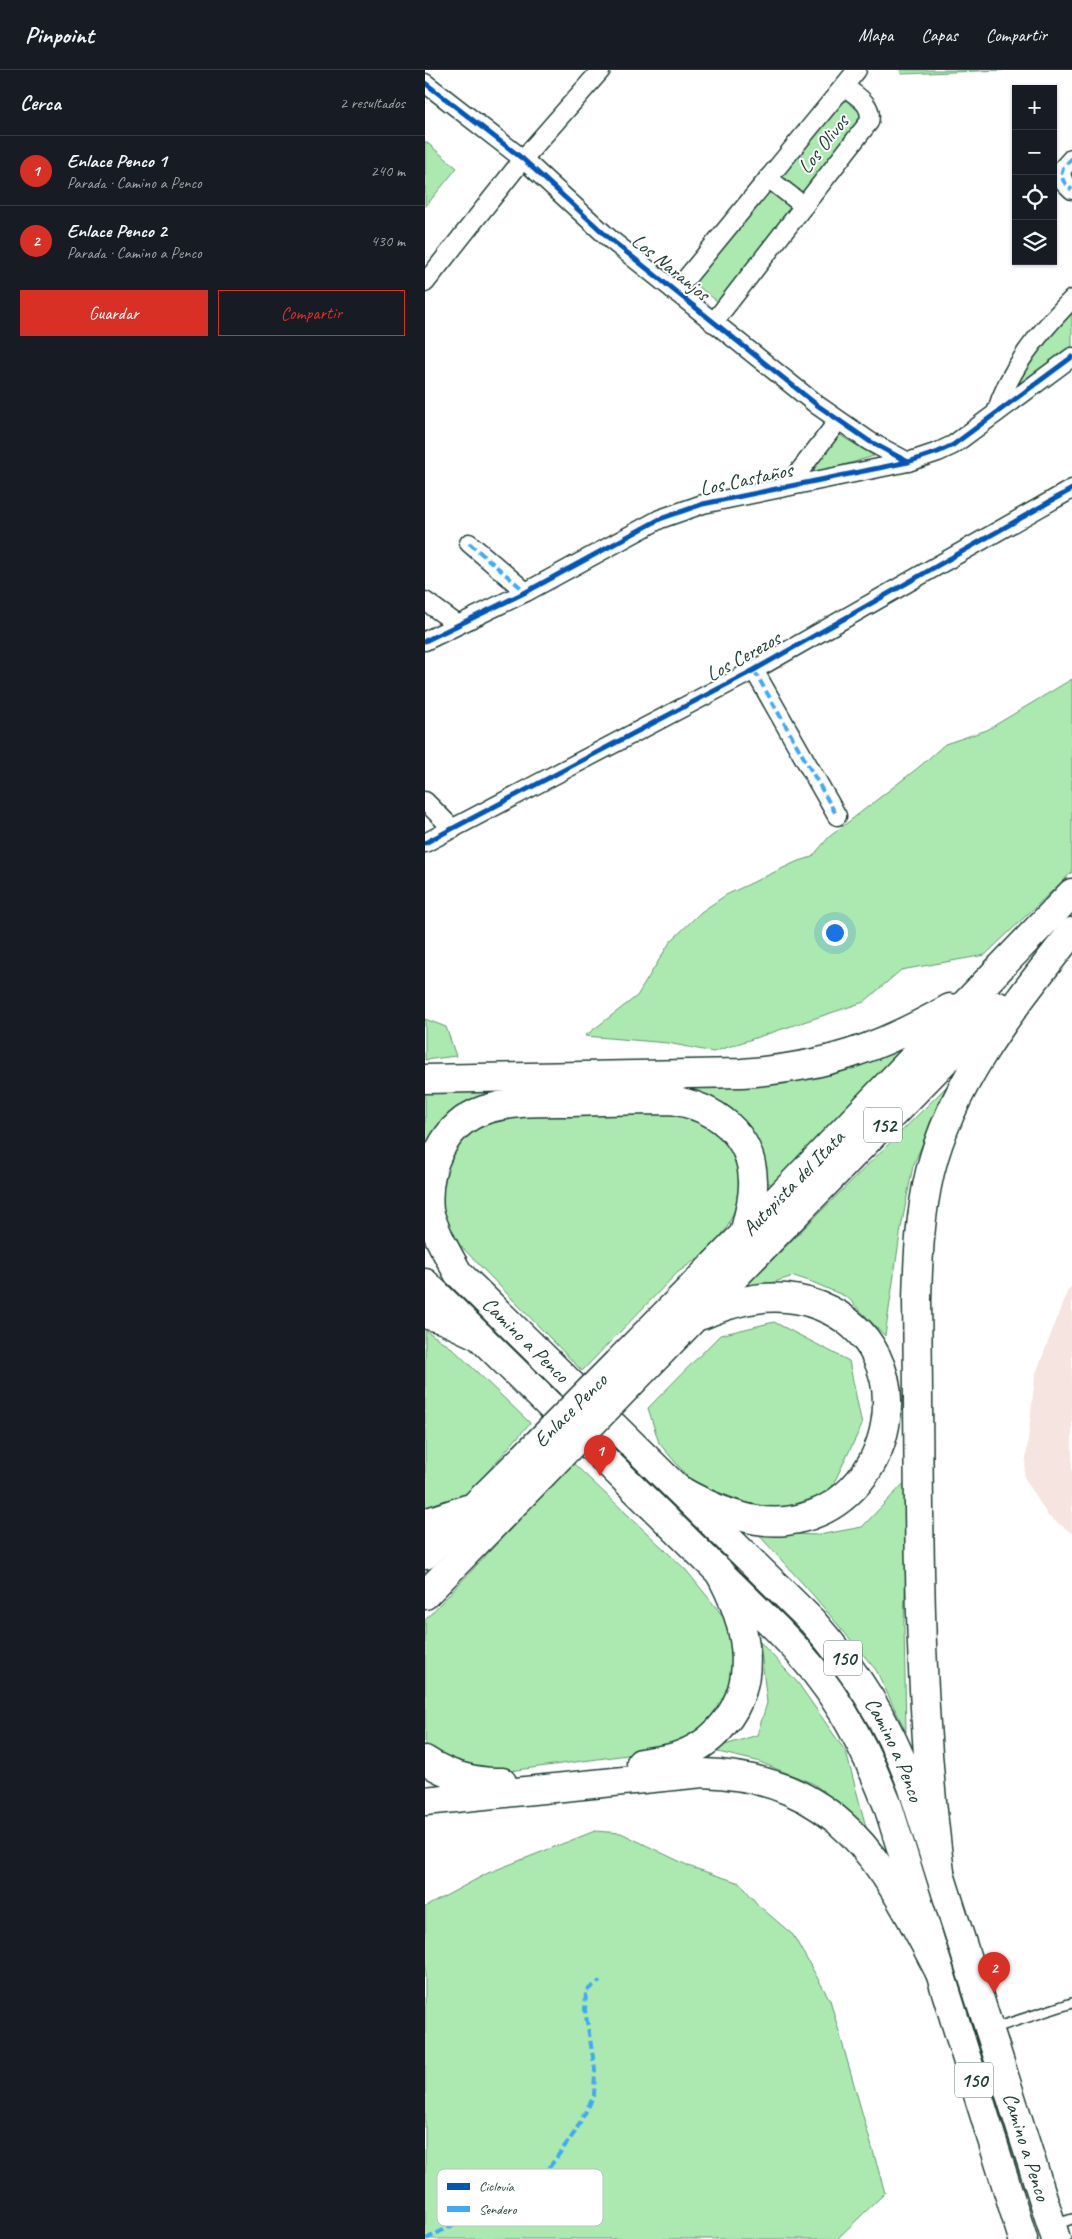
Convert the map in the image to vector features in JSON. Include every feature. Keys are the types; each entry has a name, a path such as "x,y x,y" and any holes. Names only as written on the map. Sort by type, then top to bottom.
{"main road":[{"name":"Autopista del Itata","path":"626,1371 744,1234 1072,893"},
{"name":"Autopista del Itata","path":"626,1371 694,1319 1072,931"},
{"path":"940,1872 932,1812 923,1686 917,1301 923,1210 930,1172 942,1133 969,1075 1005,1018 1072,931"},
{"path":"425,1079 741,1073 790,1068 837,1058 889,1040 951,1007 984,984"},
{"path":"458,1273 439,1238 431,1218 427,1201 428,1175 441,1143 456,1125 477,1113 507,1104 670,1100 694,1105 716,1115 736,1132 750,1160 753,1182 744,1234"},
{"name":"Camino a Penco","path":"425,1240 812,1621 859,1680 877,1708 902,1760 990,2029 1060,2228"},
{"name":"Camino a Penco","path":"425,1283 800,1652 825,1682 853,1726 888,1806 1023,2239"},
{"path":"678,1489 714,1508 754,1519 784,1521 814,1514 839,1500 861,1478 878,1449 884,1434 888,1406 885,1378 869,1342 851,1324 827,1309 799,1299 766,1297 730,1303 694,1319"},
{"path":"425,1314 445,1320 479,1336"},
{"name":"Enlace Penco","path":"533,1466 626,1371"},
{"path":"425,1523 449,1517 477,1504 533,1466"},
{"path":"425,1595 533,1466"},
{"path":"425,1555 477,1504"},
{"path":"425,1760 455,1775 483,1781 499,1782 661,1760 689,1751 701,1744 720,1728 735,1708 743,1687 746,1666 745,1645 738,1615 718,1570"},
{"path":"425,1801 703,1773 723,1774 763,1781 801,1796 818,1806 839,1822 864,1846 889,1878 939,1971"}],"street":[{"path":"425,283 523,159 601,70"},
{"path":"844,86 857,70"},
{"name":"Los Naranjos","path":"425,83 523,159 610,238 713,323 837,421 908,462"},
{"name":"Los Olivos","path":"675,292 844,86 867,105 870,113 869,122 713,323"},
{"path":"1072,158 1063,168 1061,175 1072,190"},
{"name":"Los Olivos","path":"769,178 804,206"},
{"path":"995,413 1006,383 1025,353 1072,299"},
{"name":"Los Castaños","path":"425,641 526,592 673,513 703,504 908,462 938,452 953,445 1072,357"},
{"path":"788,486 837,421"},
{"name":"Los Cerezos","path":"425,844 754,670 1072,490"},
{"path":"469,543 526,592"},
{"path":"425,601 457,624"},
{"path":"754,670 837,816"},
{"path":"425,801 453,829"}],"lane":[{"path":"990,2029 1072,2003"}],"shaded area":[{"path":"1072,1286 1072,1533 1048,1516 1024,1477 1035,1376 1067,1292"}],"green space":[{"path":"900,70 1003,70 902,74"},
{"path":"838,94 868,119 722,305 691,281"},
{"path":"425,141 457,168 425,207"},
{"path":"1072,308 1072,348 1016,389 1026,364"},
{"path":"838,434 874,456 800,478"},
{"path":"1072,679 1072,872 985,955 901,970 864,1002 713,1052 668,1043 585,1036 637,996 670,942 701,912 726,895 796,862 812,857 829,837 919,767 945,744 987,730"},
{"path":"425,1019 446,1027 456,1056 425,1060"},
{"path":"894,1049 903,1051 773,1183 768,1184 686,1093 686,1089 743,1086"},
{"path":"948,1085 913,1166 901,1228 885,1336 847,1297 812,1282 794,1276 750,1289 747,1285"},
{"path":"515,1091 454,1111 437,1128 425,1148 425,1092"},
{"path":"666,1113 702,1120 732,1145 743,1178 738,1202 727,1228 719,1238 702,1255 677,1273 582,1371 454,1239 442,1216 442,1157 491,1116"},
{"path":"774,1322 849,1361 862,1425 829,1493 770,1512 692,1482 659,1443 648,1408 720,1335"},
{"path":"425,1330 452,1348 530,1423 478,1483 461,1499 425,1514"},
{"path":"573,1463 686,1570 723,1616 731,1636 734,1667 725,1699 703,1730 664,1750 502,1772 474,1769 425,1747 425,1620"},
{"path":"909,1478 904,1623 906,1732 876,1670 813,1595 757,1533 819,1535 862,1527"},
{"path":"760,1642 798,1683 846,1752 866,1827 814,1784 757,1761 709,1750 757,1735 767,1703"},
{"path":"595,1831 621,1833 691,1867 740,1883 758,1905 793,1935 830,2000 885,2193 837,2239 425,2239 425,1907 488,1873"}],"marked path":[{"path":"1072,158 1063,168 1061,175 1064,182 1072,190"},
{"path":"469,543 526,592"},
{"path":"754,670 837,816"},
{"path":"548,2169 575,2132 594,2096 595,2069 585,2010 586,1991 600,1981"},
{"path":"426,2239 451,2226"}],"cycle path":[{"path":"425,83 523,159 610,239 817,405 869,441 908,462"},
{"path":"425,641 526,592 660,519 703,504 908,462 938,452 953,445 1072,357"},
{"path":"425,843 754,670 1072,489"}],"place":[{"name":"Enlace Penco 1","path":"600,1476"},
{"name":"Enlace Penco 2","path":"994,1993"}]}
